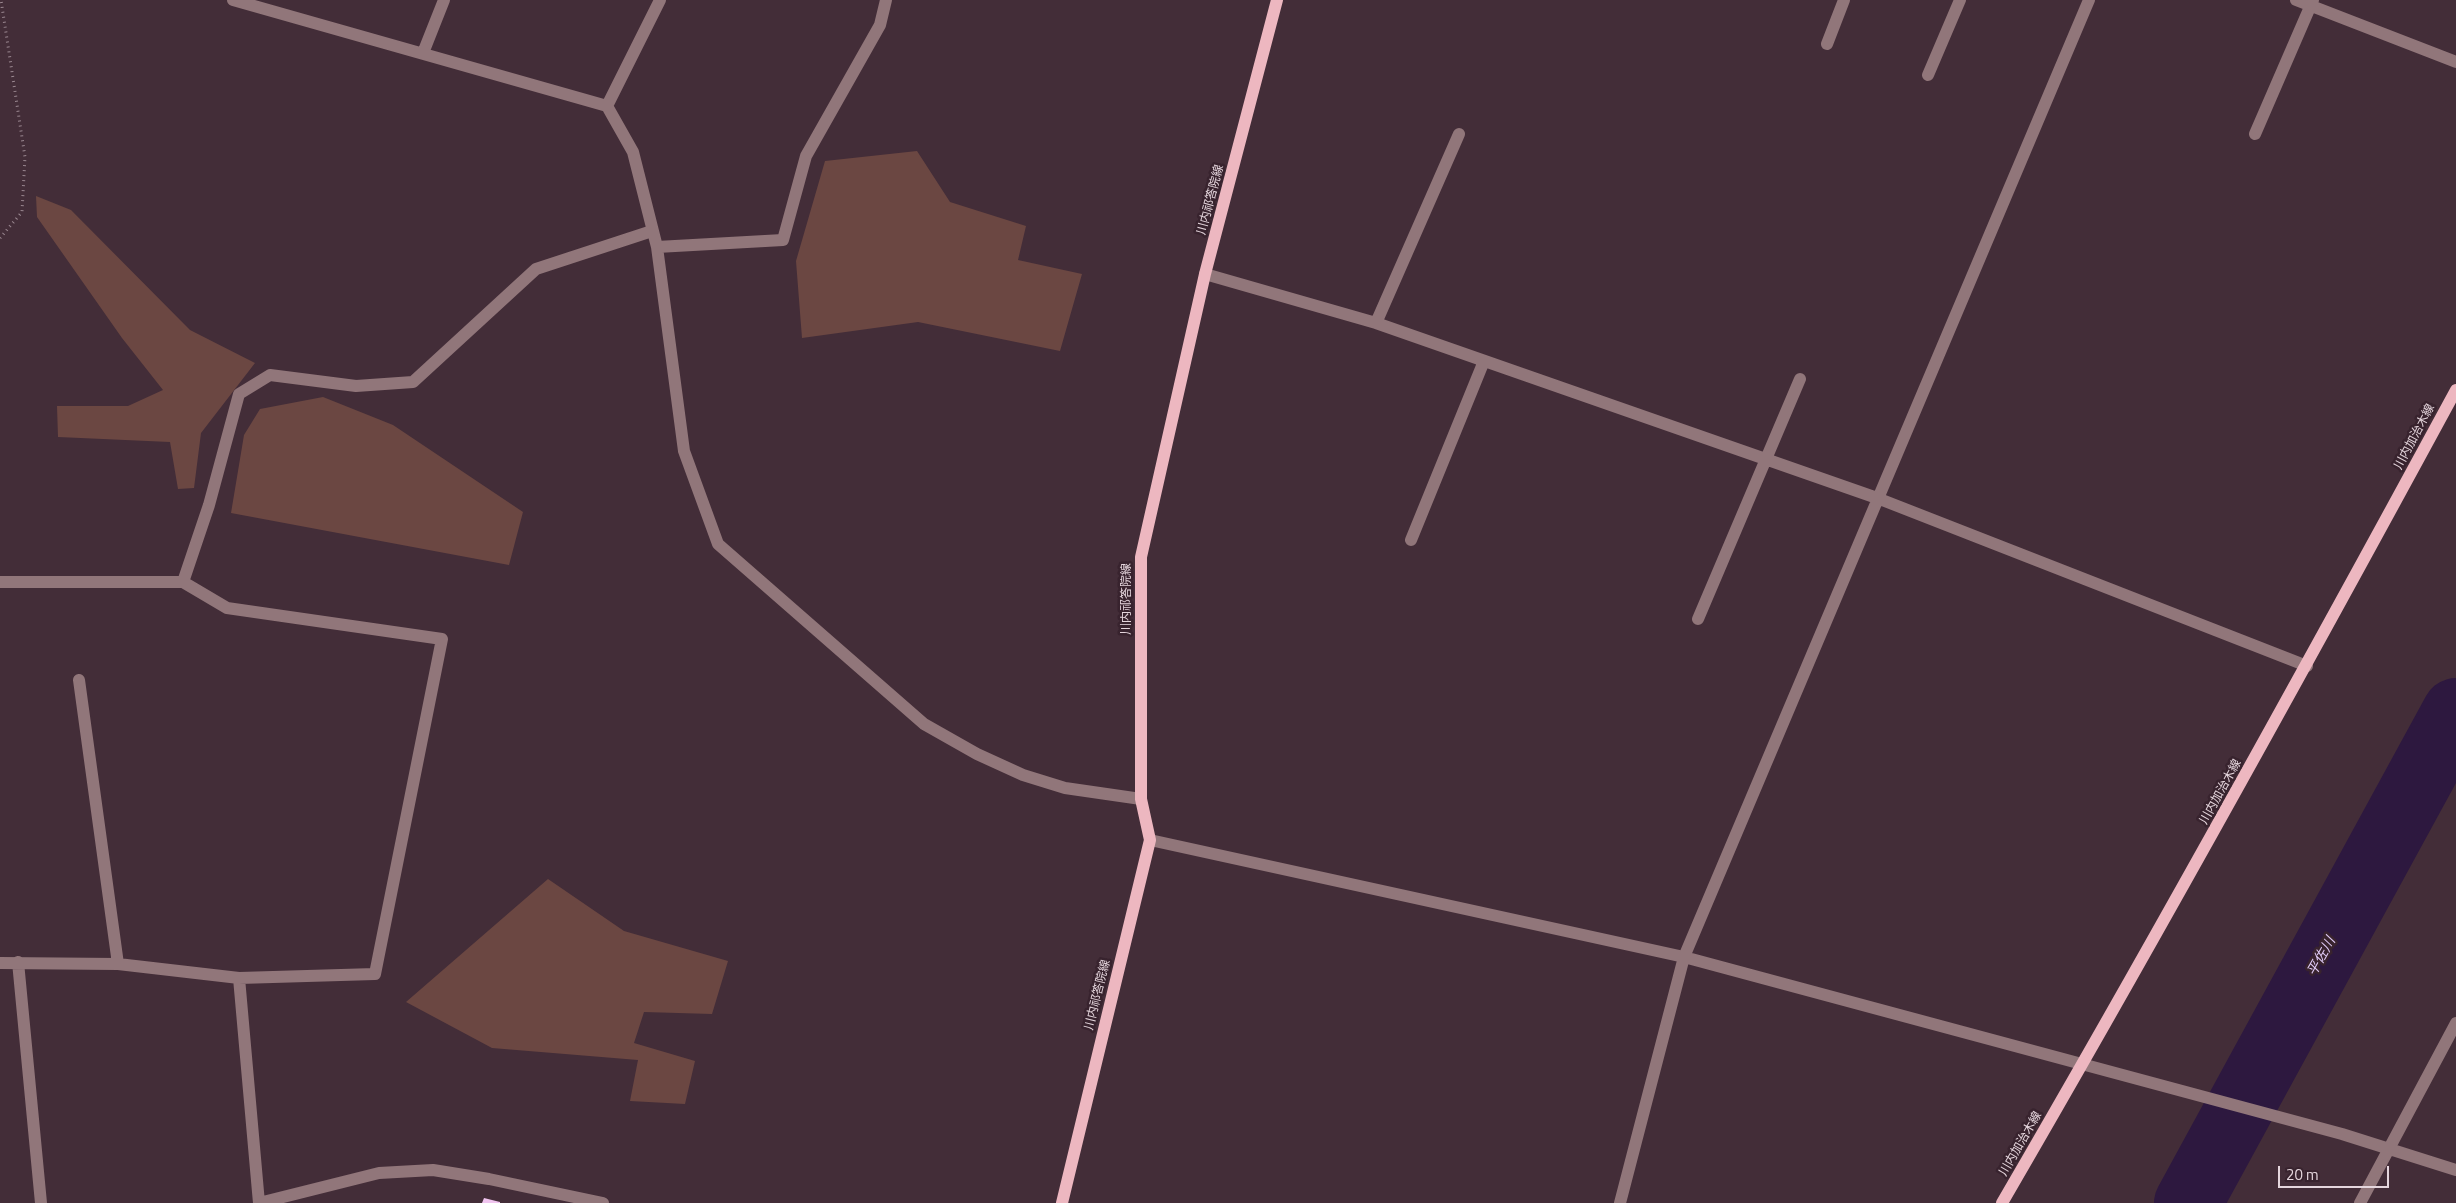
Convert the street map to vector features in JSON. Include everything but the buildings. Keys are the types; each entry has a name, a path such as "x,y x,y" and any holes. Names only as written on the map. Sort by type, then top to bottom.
{"main road":[{"name":"川内祁答院線","path":"1062,1203 1150,840 1141,799 1141,557 1205,274 1278,0"},
{"name":"川内加治木線","path":"2002,1203 2083,1065 2307,666 2456,390"}],"street":[{"path":"233,0 607,106 633,152 657,247 684,451 718,544 924,724 977,754 1023,775 1064,788 1141,799"},
{"path":"423,53 444,0"},
{"path":"607,106 660,0"},
{"path":"657,247 783,240 806,156 880,25 886,0"},
{"path":"1827,44 1844,0"},
{"path":"1928,75 1960,0"},
{"path":"1620,1203 1684,957 2089,0"},
{"path":"2296,0 2312,3 2456,62"},
{"path":"2255,134 2312,3"},
{"path":"1376,323 1459,134"},
{"path":"183,582 209,505 239,394 270,376 356,386 412,382 536,269 652,231"},
{"path":"1205,274 1376,323 1877,498 2307,666"},
{"path":"1411,540 1484,361"},
{"path":"1698,619 1800,379"},
{"path":"0,582 183,582 227,608 442,640 375,974 239,978 118,964 0,963"},
{"path":"79,680 118,964"},
{"path":"1150,840 1684,957 2342,1134 2456,1170"},
{"path":"18,962 41,1203"},
{"path":"239,978 259,1203 379,1173 433,1170 489,1179 602,1203"},
{"path":"2360,1203 2456,1023"}],"path":[{"path":"0,238 22,212 25,157 2,0"}],"shaded area":[{"path":"917,151 950,202 1026,226 1018,260 1082,274 1060,351 918,322 802,338 796,261 825,161"},
{"path":"36,196 71,210 190,330 255,363 201,433 194,488 178,489 170,442 58,437 57,406 128,406 163,390 122,338 37,217"},
{"path":"323,397 393,425 523,512 509,565 231,513 244,435 260,409"},
{"path":"548,879 624,931 728,961 712,1014 644,1012 634,1043 695,1061 685,1104 630,1101 638,1060 492,1048 406,1002"}],"waterway":[{"name":"平佐川","path":"2188,1203 2456,712"}]}
